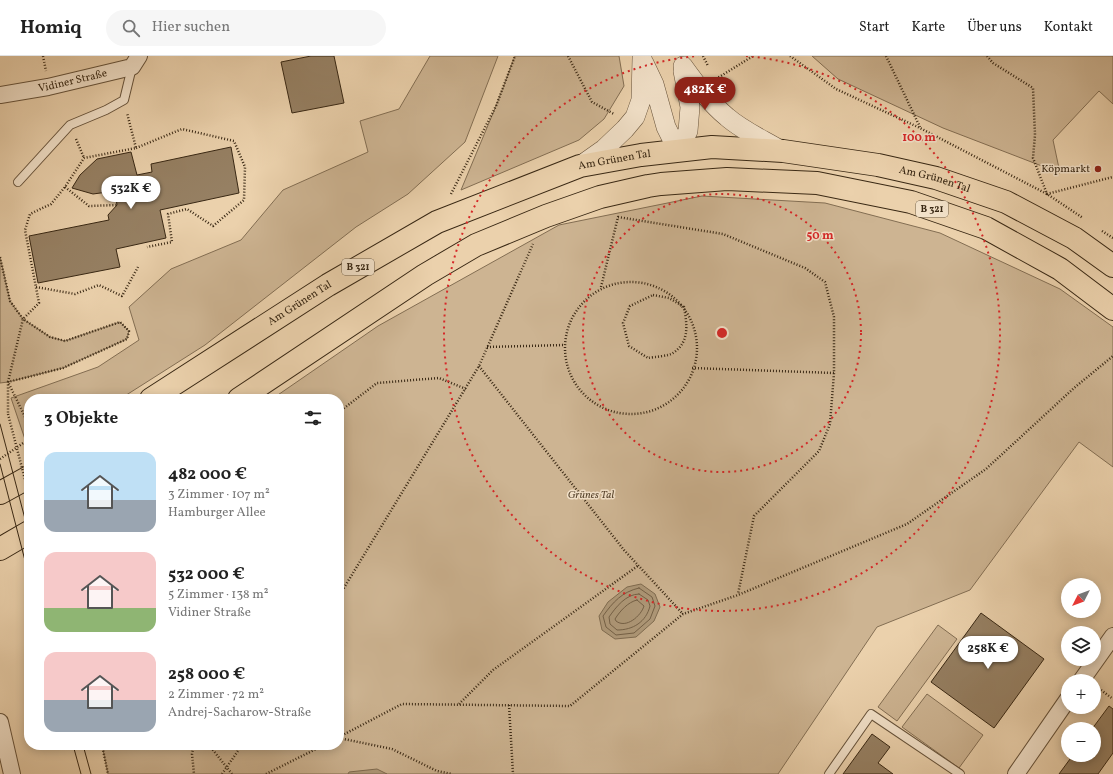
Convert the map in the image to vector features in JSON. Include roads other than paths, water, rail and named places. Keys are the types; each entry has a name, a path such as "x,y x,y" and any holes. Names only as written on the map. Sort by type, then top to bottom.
{"main road":[{"name":"Am Grünen Tal","path":"160,394 321,289 437,222 580,166 641,155 712,147 783,152 878,165 936,178 1006,202 1074,238 1113,266"},
{"path":"648,186 668,167 678,151 700,166 727,179"},
{"name":"B 321","path":"246,394 425,275 469,248 546,216 600,197 648,186 727,179 817,183 911,202 986,228 1060,269 1113,310"},
{"path":"0,494 24,480"},
{"path":"0,549 24,535"}],"street":[{"path":"580,166 604,149 625,129 634,117 641,100 641,57"},
{"path":"641,57 654,84 666,127 678,151"},
{"name":"Vidiner Straße","path":"0,96 48,87 136,61"},
{"path":"678,151 688,131 690,107 680,61"},
{"path":"680,61 697,86 727,118 783,152"},
{"path":"1086,674 1113,636"},
{"path":"1016,774 1061,709"},
{"path":"0,722 12,774"}],"lane":[{"path":"18,182 70,125 106,110 124,100 136,61"},
{"path":"829,774 871,714 960,774"}],"water":[{"path":"641,584 655,594 660,607 654,621 636,637 615,639 602,630 599,616 608,602 627,587"},
{"path":"377,769 387,774 348,774 349,772"}],"tram line":[{"path":"0,424 24,515"},
{"path":"0,464 24,557"},
{"path":"74,750 81,774"},
{"path":"84,750 91,774"}],"place":[{"name":"Köpmarkt","path":"1098,169"}],"park label":[{"name":"Grünes Tal","path":"591,495"}]}
